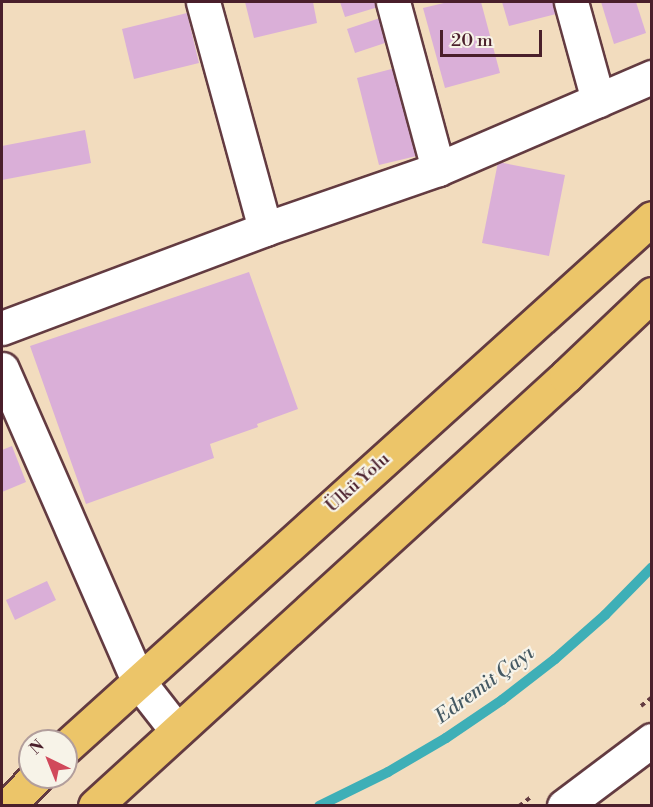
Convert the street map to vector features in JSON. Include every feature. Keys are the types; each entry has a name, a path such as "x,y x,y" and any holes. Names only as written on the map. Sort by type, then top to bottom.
{"main road":[{"name":"Ülkü Yolu","path":"78,736 651,218"},
{"path":"94,806 566,376 651,294"},
{"path":"8,806 24,789"}],"street":[{"path":"203,2 265,229"},
{"path":"393,2 438,170"},
{"path":"571,2 598,100"},
{"path":"2,328 265,229 438,170 651,77"},
{"path":"2,369 138,681 177,731"},
{"path":"564,806 651,740"}],"building":[{"path":"245,2 313,2 317,23 254,38"},
{"path":"340,2 384,2 385,5 345,17"},
{"path":"448,2 481,2 500,73 445,88 423,8"},
{"path":"502,2 557,2 560,13 509,26"},
{"path":"601,2 636,2 646,33 614,44"},
{"path":"187,13 199,63 134,79 122,29"},
{"path":"386,16 394,40 355,53 347,29"},
{"path":"403,66 425,154 379,165 357,78"},
{"path":"85,130 91,163 2,180 2,146"},
{"path":"498,162 565,175 549,256 482,243"},
{"path":"249,272 298,409 257,424 258,427 210,444 214,458 86,504 30,346"},
{"path":"12,446 26,482 2,492 2,450"},
{"path":"47,581 56,600 15,620 6,600"}],"waterway":[{"name":"Edremit Çayı","path":"319,806 388,772 446,738 502,700 555,659 605,615 652,567"}]}
